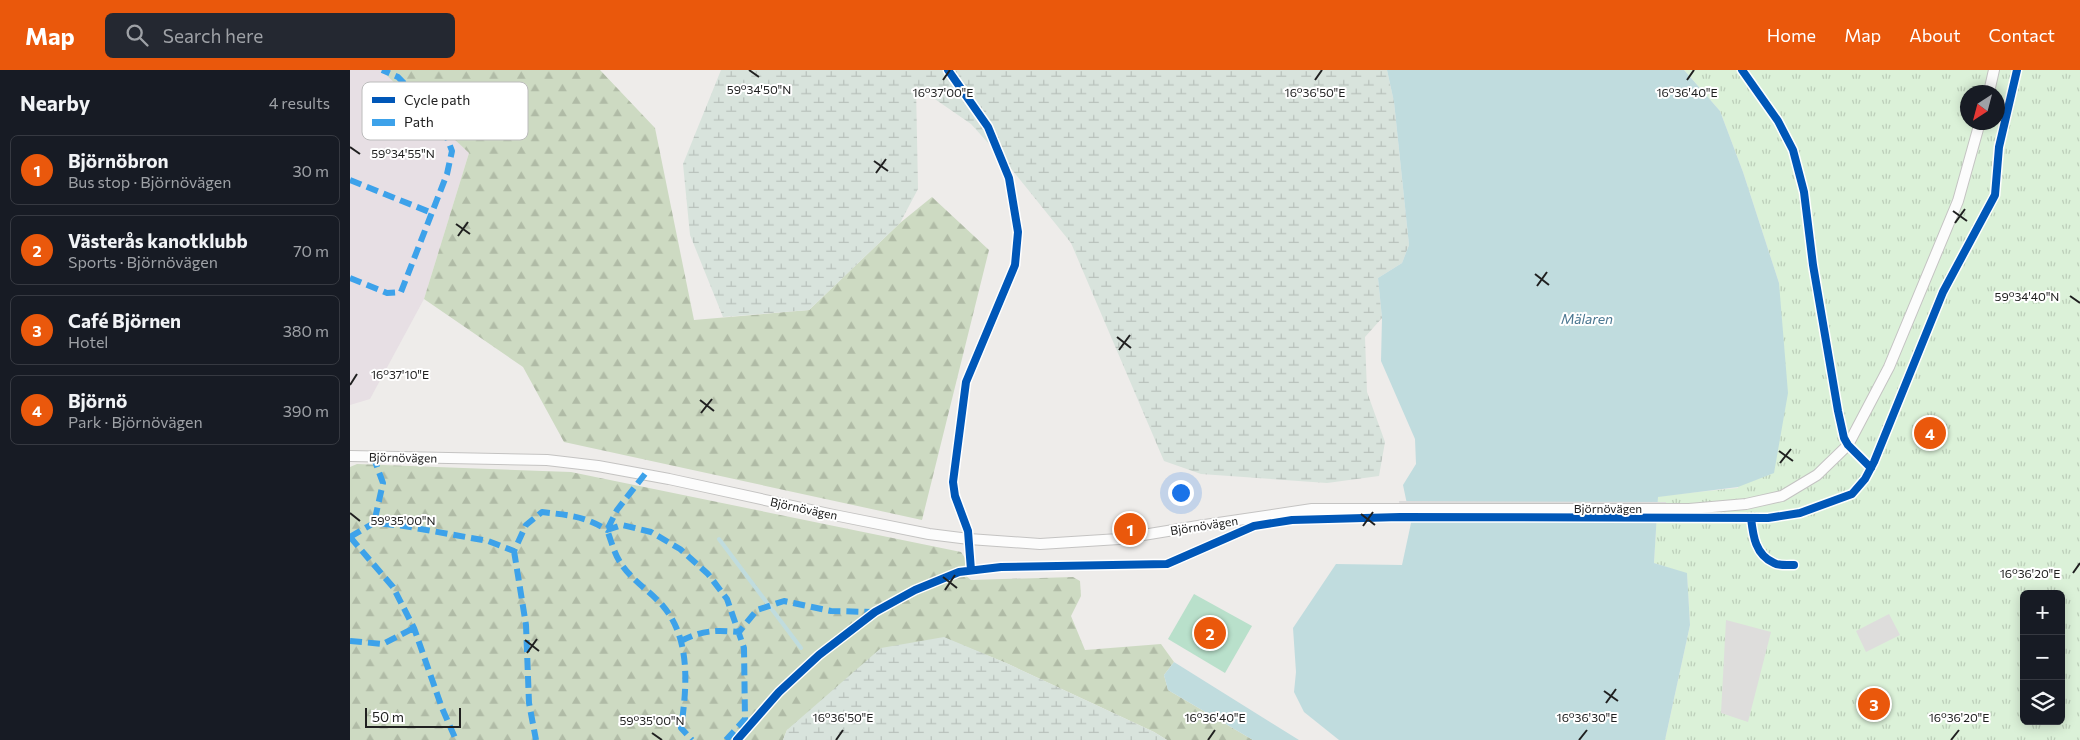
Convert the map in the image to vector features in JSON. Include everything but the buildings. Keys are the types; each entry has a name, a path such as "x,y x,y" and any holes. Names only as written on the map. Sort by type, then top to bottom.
{"street":[{"path":"1991,85 1994,70"},
{"name":"Björnövägen","path":"350,456 547,460 598,466 669,479 929,534 1040,544 1119,540 1198,526 1312,510 1399,508 1688,509 1746,504 1782,496 1817,475 1848,445 1889,367 1958,200 1978,130"}],"shaded area":[{"path":"350,70 383,70 395,82 362,82 362,140 456,140 469,153 424,299 370,399 350,405"},
{"path":"1889,614 1900,635 1866,652 1856,631"},
{"path":"1726,620 1771,632 1748,722 1721,713"}],"green space":[{"path":"381,70 600,70 655,128 694,320 809,310 900,223 932,197 989,250 922,520 564,442 523,367 424,299 469,153 455,140 528,140 528,82 394,82"},
{"path":"721,70 1387,70 1394,102 1409,245 1402,263 1378,278 1382,318 1365,337 1367,392 1385,442 1379,476 1327,483 1201,474 1164,461 1071,243 1009,166 971,124 916,86 918,189 900,223 809,310 723,317 690,235 683,164"},
{"path":"1684,70 2080,70 2080,740 1665,740 1690,625 1687,574 1654,563 1658,496 1738,488 1779,283 1743,172 1720,111"},
{"path":"357,464 571,472 961,552 965,558 965,575 971,580 1073,577 1080,581 1081,596 1071,616 1085,650 1161,644 1174,662 1164,675 1168,690 1253,740 1167,740 1154,732 1006,663 944,638 787,730 783,740 350,740 350,467"},
{"path":"1194,594 1252,626 1225,673 1168,639"},
{"path":"944,637 1006,663 1154,732 1167,740 783,740 787,730 881,648"}],"water":[{"name":"Mälaren","path":"1387,70 1684,70 1720,111 1743,172 1779,283 1788,393 1774,473 1738,487 1658,497 1654,563 1687,573 1690,625 1665,740 1339,740 1304,712 1294,692 1296,672 1293,628 1336,564 1402,565 1411,523 1403,485 1416,464 1415,439 1381,361 1382,318 1378,278 1402,263 1409,245 1394,102"},
{"path":"1174,662 1299,740 1253,740 1168,690 1164,675"}],"pier":[{"path":"1399,501 1666,502 1667,521 1401,521"}],"waterway":[{"path":"719,539 801,648"}],"marked path":[{"path":"382,70 398,77 403,82"},
{"path":"350,278 387,293 401,292 447,174 452,151 448,140"},
{"path":"350,180 432,213"},
{"path":"373,456 383,483 374,523"},
{"path":"645,474 617,510 607,530 616,555 624,568 663,606 672,619 678,633 683,648 685,664 685,696 681,728 692,740"},
{"path":"350,537 374,523 404,526 488,541 514,551 526,525 542,512 583,519 607,530 622,525 651,532 680,549 708,574 727,599 744,648 745,719 726,740"},
{"path":"350,537 393,587 414,628 442,708 456,740"},
{"path":"514,551 526,625 529,703 536,740"},
{"path":"681,641 709,632 739,632 757,610 784,601 831,611 873,612"},
{"path":"350,641 383,644 414,628"}],"cycle path":[{"path":"948,70 988,127 1009,178 1018,232 1015,265 966,382 953,482 955,496 968,531 971,570"},
{"path":"1742,70 1778,121 1793,150 1804,192 1813,265 1844,438 1848,445 1871,468"},
{"path":"737,740 779,692 819,655 875,612 915,590 959,572 1001,567 1167,564 1254,526 1292,520 1400,517 1768,518 1800,513 1852,494 1865,479 1874,462 1943,292 1995,195 1999,147 2017,70"},
{"path":"1751,518 1756,544 1763,555 1776,564 1794,565"}],"place":[{"name":"Björnö","path":"1930,433"},
{"name":"Björnöbron","path":"1130,529"},
{"name":"Västerås kanotklubb","path":"1210,633"},
{"name":"Café Björnen","path":"1874,704"}]}
